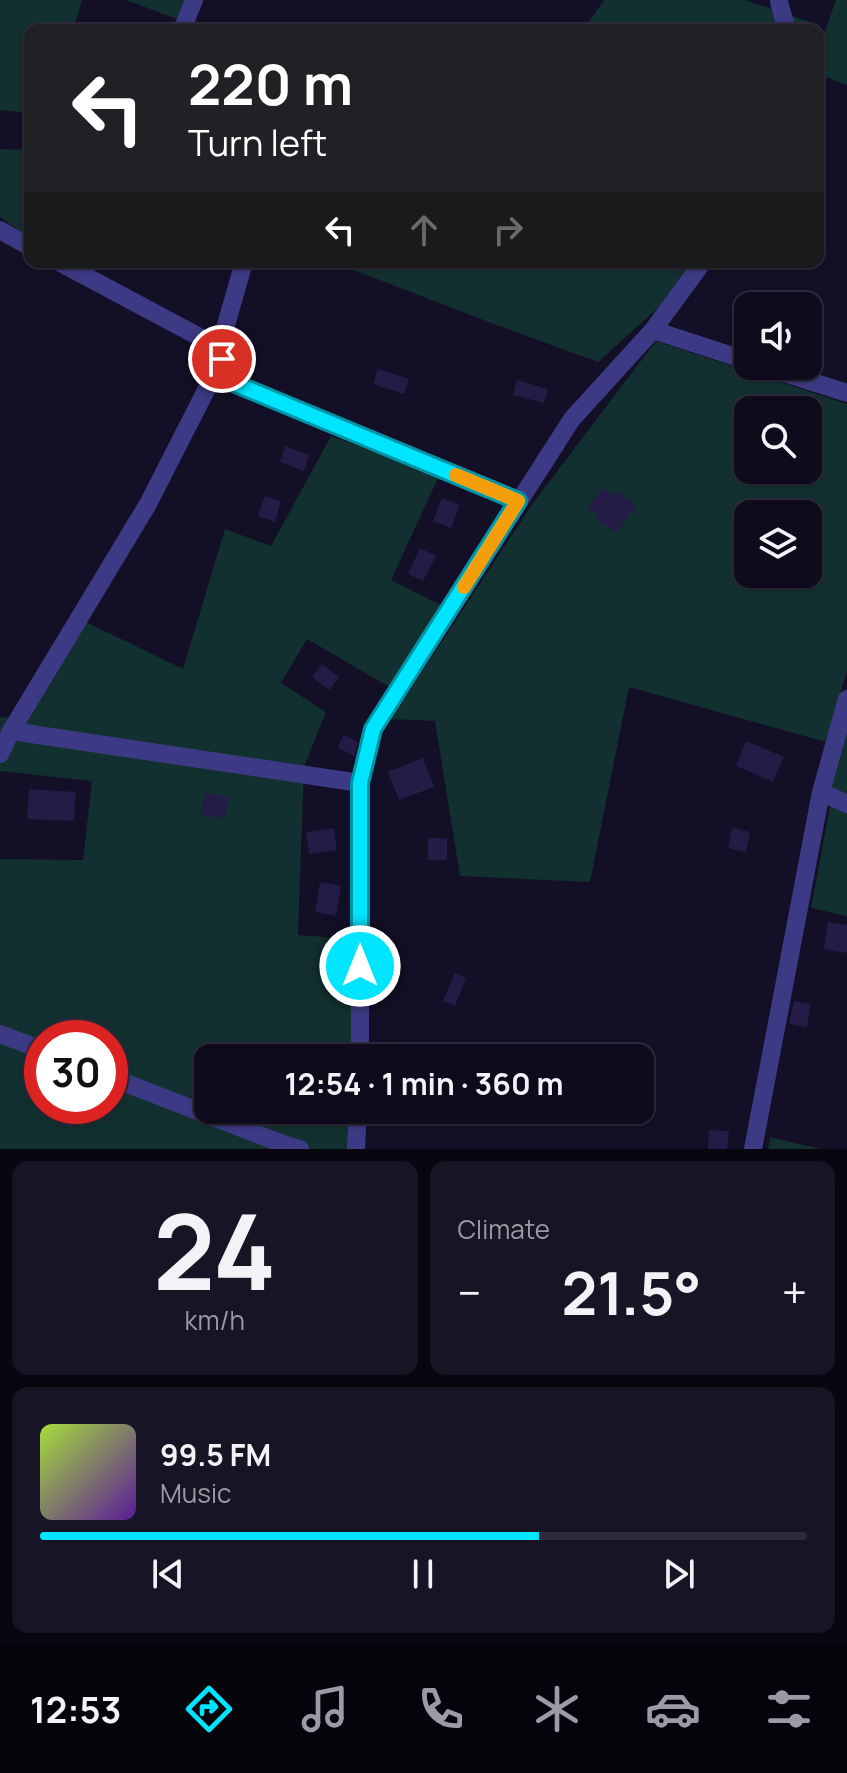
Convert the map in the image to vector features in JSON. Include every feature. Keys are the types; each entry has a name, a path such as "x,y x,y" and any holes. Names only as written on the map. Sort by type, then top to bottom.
{"street":[{"path":"184,24 194,0"},
{"path":"779,2 785,24"},
{"path":"0,230 24,244"},
{"path":"70,268 207,341 236,384 518,501"},
{"path":"0,754 148,504 220,356 242,268"},
{"path":"360,1044 360,783 373,729 572,419 653,330 699,268"},
{"path":"653,330 734,356"},
{"path":"807,380 847,393"},
{"path":"753,1149 821,792 847,699"},
{"path":"11,731 360,783"},
{"path":"821,792 847,804"},
{"path":"0,1034 24,1043"},
{"path":"128,1084 300,1149"},
{"path":"356,1149 357,1124"}],"green space":[{"path":"0,0 82,0 75,24 24,24 24,112 0,110"},
{"path":"126,0 185,0 177,19"},
{"path":"604,0 745,0 813,23 813,24 587,24"},
{"path":"836,0 847,0 847,85 824,76 824,33"},
{"path":"0,149 24,150 24,234 0,217"},
{"path":"349,268 688,268 659,307 598,362"},
{"path":"656,341 734,367 734,380 774,380 847,404 847,671 826,742 629,687 590,882 460,876 435,721 391,719 533,503"},
{"path":"331,436 439,476 391,580 445,607 393,689 307,639 281,683 326,712 304,767 298,935 354,939 351,1044 194,1044 194,1124 351,1124 350,1149 0,1149 0,859 83,860 92,781 0,771 0,717 26,719 84,621 183,669 225,529 271,546"},
{"path":"847,729 847,795 829,788"},
{"path":"830,806 847,813 847,916 811,908"},
{"path":"770,1137 821,1149 768,1149"}],"building":[{"path":"378,369 409,379 404,394 373,384"},
{"path":"517,380 548,389 544,403 513,395"},
{"path":"285,446 309,455 304,471 280,462"},
{"path":"602,488 612,496 616,491 636,505 616,533 588,508"},
{"path":"265,496 281,501 275,522 258,516"},
{"path":"442,498 460,505 451,528 433,521"},
{"path":"420,548 436,556 423,581 408,574"},
{"path":"322,664 339,677 329,690 312,677"},
{"path":"344,735 358,742 354,756 337,747"},
{"path":"746,741 784,757 773,782 736,766"},
{"path":"423,758 434,787 399,800 388,772"},
{"path":"29,789 76,792 74,821 27,819"},
{"path":"204,793 228,797 225,818 201,815"},
{"path":"334,828 337,850 309,854 306,832"},
{"path":"732,828 750,832 746,852 728,848"},
{"path":"428,838 447,838 447,860 428,860"},
{"path":"320,882 341,886 336,916 315,912"},
{"path":"828,922 847,925 847,953 824,949"},
{"path":"455,973 466,978 455,1006 443,1001"},
{"path":"794,1001 811,1004 807,1027 789,1024"},
{"path":"709,1130 729,1131 727,1149 708,1149"}],"slow traffic":[{"path":"456,475 518,501 464,587"}],"route":[{"path":"222,359 236,384 518,501 373,729 360,783 360,966"}]}
